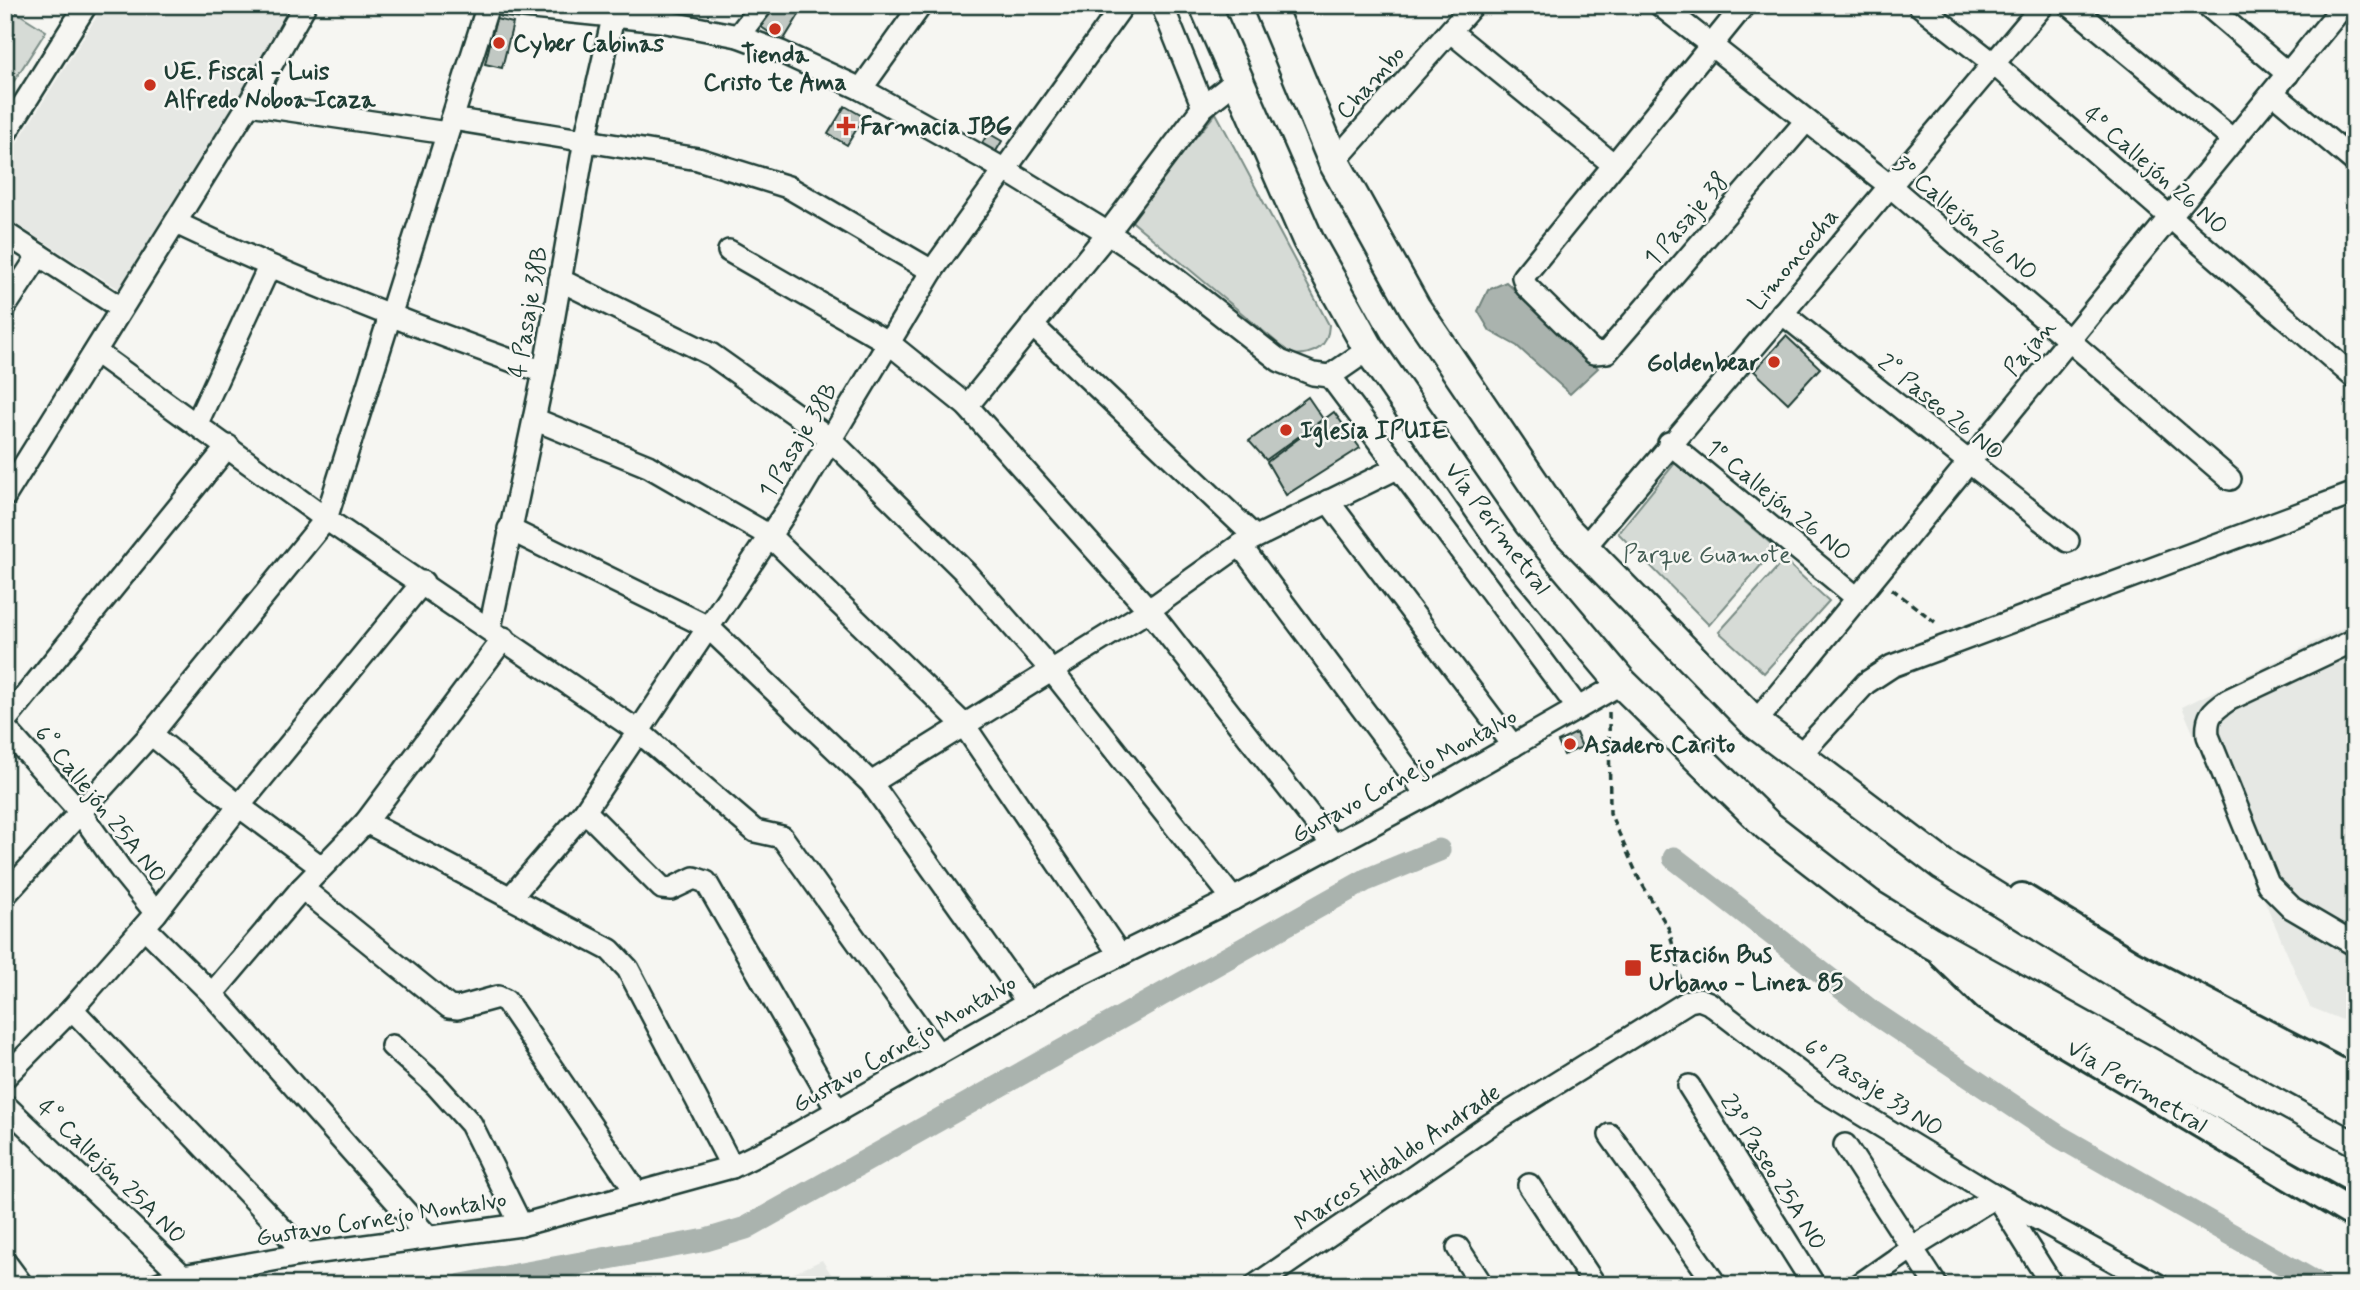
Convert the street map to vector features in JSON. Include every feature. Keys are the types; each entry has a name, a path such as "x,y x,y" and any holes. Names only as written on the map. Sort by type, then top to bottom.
{"highway":[{"name":"Vía Perimetral","path":"1205,5 1236,81 1308,240 1368,349 1504,542 1612,688 1768,826 1870,905 1930,942 2355,1177"},
{"path":"1269,5 1334,162 1415,309 1564,528 1755,723 1943,865 2221,1038 2355,1111"}],"main road":[{"path":"1943,865 1991,878 2132,964 2355,1080"},
{"name":"Vía Perimetral","path":"1930,942 1986,997 2348,1213"},
{"path":"2299,1049 2355,1068"}],"street":[{"path":"5,134 86,5"},
{"path":"5,496 97,353 121,308 249,104 305,5"},
{"path":"5,895 151,734 326,519 488,5"},
{"path":"504,5 615,11 738,36 861,89 1005,170 1168,273 1280,361 1313,374 1330,376 1368,349"},
{"path":"738,36 762,5"},
{"path":"861,89 921,5"},
{"name":"1 Pasaje 38B","path":"511,897 585,811 770,536 932,271 1123,5"},
{"path":"1161,5 1203,107"},
{"name":"Chambo","path":"1334,162 1473,5"},
{"name":"3º Callejón 26 NO","path":"1660,5 1890,186 2230,479"},
{"path":"1451,32 1614,165 1744,5"},
{"name":"4º Callejón 26 NO","path":"1919,5 1994,64 2355,378"},
{"name":"Limoncocha","path":"1584,548 1669,443 2043,5"},
{"path":"2070,5 2233,140"},
{"path":"2207,5 2288,74"},
{"name":"Pajan","path":"1755,723 2344,5"},
{"name":"4 Pasaje 38B","path":"212,994 302,888 366,822 497,633 509,529 544,372 585,140 615,11"},
{"path":"967,406 1108,233 1203,107 1236,81"},
{"path":"2273,93 2355,162"},
{"path":"249,104 585,140 698,159 788,187 932,271"},
{"name":"1 Pasaje 38","path":"1614,165 1523,276 1526,286 1594,353 1607,352 1806,121"},
{"path":"176,223 269,267 389,317 544,372"},
{"path":"5,233 121,308"},
{"path":"729,251 889,343 967,406 1149,610 1332,844"},
{"path":"5,307 39,255"},
{"path":"198,423 269,267"},
{"path":"560,280 712,355 829,438 966,573 1052,671 1233,899"},
{"name":"2° Paseo 26 NO","path":"1782,313 2068,541"},
{"path":"1032,325 1247,541 1427,795"},
{"path":"97,353 198,423 326,519 423,582 638,731 755,831 782,837 938,1054"},
{"path":"1330,376 1578,708"},
{"path":"534,419 648,466 770,536 964,724 1120,955"},
{"name":"1º Callejón 26 NO","path":"1669,443 1856,597"},
{"path":"5,721 228,446"},
{"path":"871,783 1149,610 1247,541 1399,467"},
{"path":"1798,757 1866,683 1892,666 2355,493"},
{"path":"1328,501 1513,746"},
{"path":"509,529 708,626 871,783 1028,1003"},
{"path":"5,1077 72,1009 150,920 239,806 423,582"},
{"path":"2355,640 2228,700 2212,710 2207,721 2208,736 2269,884 2292,908 2355,945"},
{"name":"Gustavo Cornejo Montalvo","path":"154,1285 183,1276 306,1254 521,1225 732,1167 838,1112 1028,1003 1233,899 1427,795 1612,688"},
{"name":"6° Callejón 25A NO","path":"5,728 80,812 121,870 150,920 212,994 428,1237"},
{"path":"151,734 239,806 321,867"},
{"path":"585,811 662,888 671,889 694,878 706,882 838,1112"},
{"path":"366,822 610,950 628,969 732,1167"},
{"path":"302,888 449,1007 458,1008 498,997 506,1001 637,1193"},
{"name":"Marcos Hidaldo Andrade","path":"1256,1285 1568,1074 1689,1000"},
{"name":"6º Pasaje 33 NO","path":"1689,1000 1709,1003 1822,1090 1996,1196 2158,1285"},
{"path":"72,1009 306,1254"},
{"path":"392,1046 436,1085 471,1124 521,1225"},
{"name":"23º Paseo 25A NO","path":"1689,1086 1814,1285"},
{"name":"4° Callejón 25A NO","path":"5,1105 183,1276"},
{"path":"1610,1135 1716,1285"},
{"path":"1845,1144 1936,1285"},
{"path":"1529,1185 1595,1285"},
{"path":"1859,1285 1912,1248 1996,1196 2052,1285"},
{"path":"1458,1248 1482,1285"},
{"path":"5,1262 22,1285"}],"path":[{"path":"1875,576 1935,622"},
{"path":"1612,688 1608,705 1610,813 1639,879 1669,929 1681,983 1689,1000"}],"shaded area":[{"name":"UE. Fiscal - Luis Alfredo Noboa Icaza","path":"104,5 273,5 295,8 119,289 5,217 5,162"},
{"path":"1506,282 1598,368 1570,394 1517,346 1490,331 1478,311 1488,290"},
{"path":"2355,622 2355,1025 2310,1007 2182,707"},
{"path":"822,1260 838,1285 740,1285 769,1277 775,1282"}],"green space":[{"path":"5,5 46,31 5,95"},
{"path":"1216,113 1329,325 1323,345 1313,352 1292,355 1128,218"},
{"name":"Parque Guamote","path":"1675,463 1776,548 1709,625 1618,533"},
{"path":"1784,560 1829,601 1764,673 1719,632"}],"building":[{"path":"774,5 805,5 783,41 761,27"},
{"name":"Cyber Cabinas","path":"496,19 513,23 502,68 485,64"},
{"name":"Farmacia JBG","path":"845,106 864,117 847,145 828,134"},
{"path":"988,133 1002,141 995,153 981,145"},
{"path":"1786,336 1820,368 1788,403 1754,371"},
{"name":"Iglesia IPUIE","path":"1308,397 1323,419 1266,460 1249,441"},
{"path":"1334,412 1360,448 1286,495 1267,462"},
{"name":"Asadero Carito","path":"1576,733 1582,747 1564,755 1558,742"}],"waterway":[{"path":"462,1285 706,1240 746,1228 1366,880 1439,850"},
{"path":"1674,858 1871,1011 2060,1137 2320,1285"}],"place":[{"name":"Tienda Cristo te Ama","path":"775,29"},
{"name":"Cyber Cabinas","path":"499,43"},
{"name":"UE. Fiscal - Luis Alfredo Noboa Icaza","path":"150,85"},
{"name":"Farmacia JBG","path":"846,126"},
{"name":"Goldenbear","path":"1774,362"},
{"name":"Iglesia IPUIE","path":"1286,430"},
{"name":"Asadero Carito","path":"1570,744"},
{"name":"Estación Bus Urbano - Linea 85","path":"1633,968"}]}
